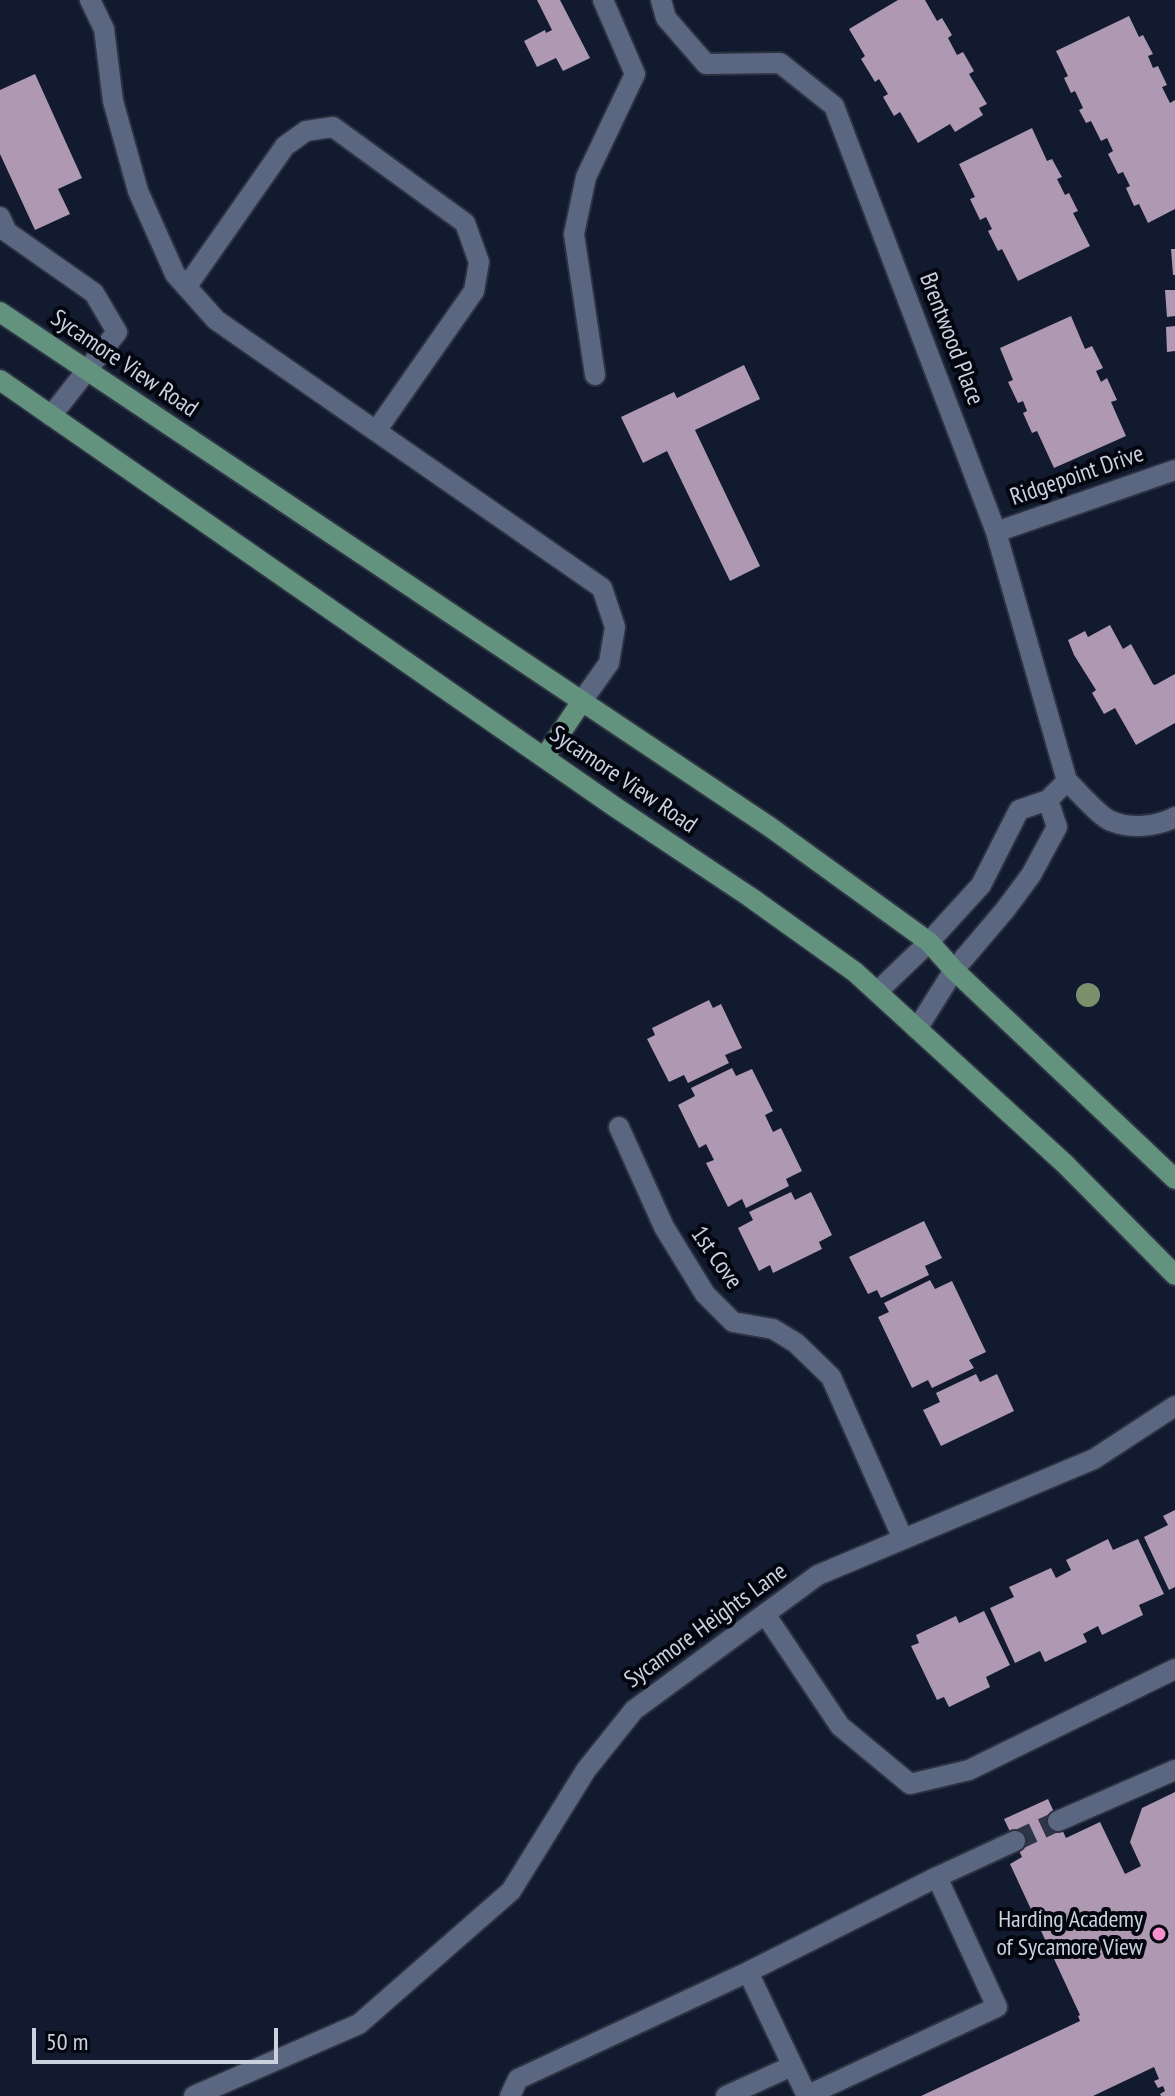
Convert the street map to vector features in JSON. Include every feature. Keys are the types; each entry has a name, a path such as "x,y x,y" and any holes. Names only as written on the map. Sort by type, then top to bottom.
{"main road":[{"name":"Sycamore View Road","path":"0,312 770,827 929,942 954,970 1175,1179"},
{"name":"Sycamore View Road","path":"0,380 855,972 1065,1164 1175,1275"},
{"path":"544,758 582,701"}],"street":[{"path":"90,0 104,29 113,101 138,191 175,274 216,320 602,588 615,627 609,663 582,701"},
{"path":"595,375 574,234 586,177 635,74 603,0"},
{"name":"Brentwood Place","path":"661,0 666,18 706,64 780,63 834,106 996,532 1067,781"},
{"path":"187,286 285,146 306,131 333,127 465,223 479,262 474,291 376,431"},
{"path":"0,217 7,232 94,293 117,332 51,416"},
{"name":"Ridgepoint Drive","path":"996,532 1175,470"},
{"path":"877,992 929,942 981,885 1019,810 1048,800 1067,781 1109,821 1139,827 1175,817"},
{"path":"917,1029 954,970 1031,875 1057,827 1048,800"},
{"name":"1st Cove","path":"619,1127 664,1227 705,1294 733,1322 773,1329 796,1343 831,1377 903,1539"},
{"name":"Sycamore Heights Lane","path":"194,2096 359,2024 511,1891 586,1770 634,1710 818,1575 1094,1459 1175,1406"},
{"path":"765,1614 840,1726 910,1784 969,1770 1175,1669"},
{"path":"1058,1821 1175,1770"},
{"path":"510,2096 518,2079 748,1972 1015,1841"},
{"path":"748,1972 806,2096 997,2007 937,1877"},
{"path":"726,2096 792,2066"}],"building":[{"path":"537,0 560,0 590,58 563,71 556,58 537,67 524,41 545,30 546,33 552,30"},
{"path":"898,0 925,0 937,21 942,18 952,35 948,38 957,55 963,52 974,71 969,74 987,104 979,108 983,115 955,132 950,124 918,143 900,112 894,116 883,97 888,94 879,79 875,82 861,59 865,56 849,29"},
{"path":"1129,16 1139,37 1143,35 1153,54 1148,56 1153,68 1158,66 1167,85 1162,87 1170,103 1175,100 1175,209 1148,223 1139,204 1134,206 1123,172 1118,174 1108,154 1113,151 1107,138 1101,141 1091,121 1086,123 1079,110 1083,108 1075,91 1071,93 1064,78 1068,76 1056,51"},
{"path":"35,74 82,178 58,189 70,214 35,230 0,154 0,90"},
{"path":"1032,128 1047,161 1052,159 1062,177 1057,179 1078,211 1073,213 1090,246 1018,281 1002,249 998,251 988,231 992,229 986,217 980,220 970,199 975,197 959,164"},
{"path":"1171,249 1175,249 1175,275 1173,275"},
{"path":"1165,290 1175,290 1175,316 1167,317"},
{"path":"1071,316 1085,349 1092,346 1103,368 1096,371 1101,382 1107,378 1117,400 1111,402 1126,436 1054,468 1037,431 1032,433 1023,413 1027,411 1023,401 1018,403 1008,382 1013,380 1000,348"},
{"path":"1175,326 1175,351 1167,352 1166,327"},
{"path":"744,365 760,399 695,430 760,566 730,581 667,451 643,463 621,417 674,392 677,398"},
{"path":"1110,625 1123,649 1131,644 1153,684 1175,674 1175,723 1136,745 1115,708 1104,714 1092,693 1096,690 1068,640 1085,631 1088,637"},
{"path":"709,1000 713,1008 721,1004 742,1048 725,1055 729,1063 688,1083 684,1075 669,1082 647,1039 655,1035 652,1028"},
{"path":"732,1068 736,1076 752,1069 773,1111 765,1115 773,1132 781,1128 802,1171 786,1179 789,1186 746,1208 742,1199 728,1207 706,1163 714,1160 706,1144 699,1148 678,1105 695,1096 691,1088"},
{"path":"791,1192 795,1200 811,1192 832,1235 819,1242 822,1249 773,1273 770,1265 759,1271 738,1228 753,1220 749,1212"},
{"path":"924,1221 942,1258 925,1266 929,1275 881,1298 877,1290 868,1294 849,1257"},
{"path":"930,1280 935,1289 952,1281 986,1352 969,1360 974,1368 932,1388 928,1380 912,1388 878,1317 889,1312 884,1303"},
{"path":"976,1374 980,1382 997,1374 1014,1411 941,1446 923,1410 940,1402 936,1393"},
{"path":"1175,1510 1175,1587 1169,1590 1144,1537 1168,1525 1163,1516"},
{"path":"1108,1539 1113,1550 1138,1539 1164,1594 1139,1605 1143,1615 1102,1635 1098,1626 1083,1634 1087,1642 1045,1662 1040,1651 1015,1663 990,1608 1014,1597 1009,1587 1051,1568 1056,1578 1071,1570 1066,1560"},
{"path":"984,1611 1010,1665 986,1677 990,1687 949,1707 944,1697 937,1700 911,1646 919,1643 916,1635 956,1616 959,1623"},
{"path":"1175,1792 1175,2096 1161,2096 1165,2091 1163,2086 1158,2088 1154,2081 1159,2079 1154,2067 1093,2096 921,2096 1080,2021 1080,2015 1010,1864 1022,1857 1004,1819 1048,1799 1066,1838 1100,1822 1125,1874 1141,1866 1130,1842 1142,1808"}],"tunnel":[{"path":"1015,1841 1058,1821"}],"place":[{"name":"Harding Academy of Sycamore View","path":"1159,1934"}]}
